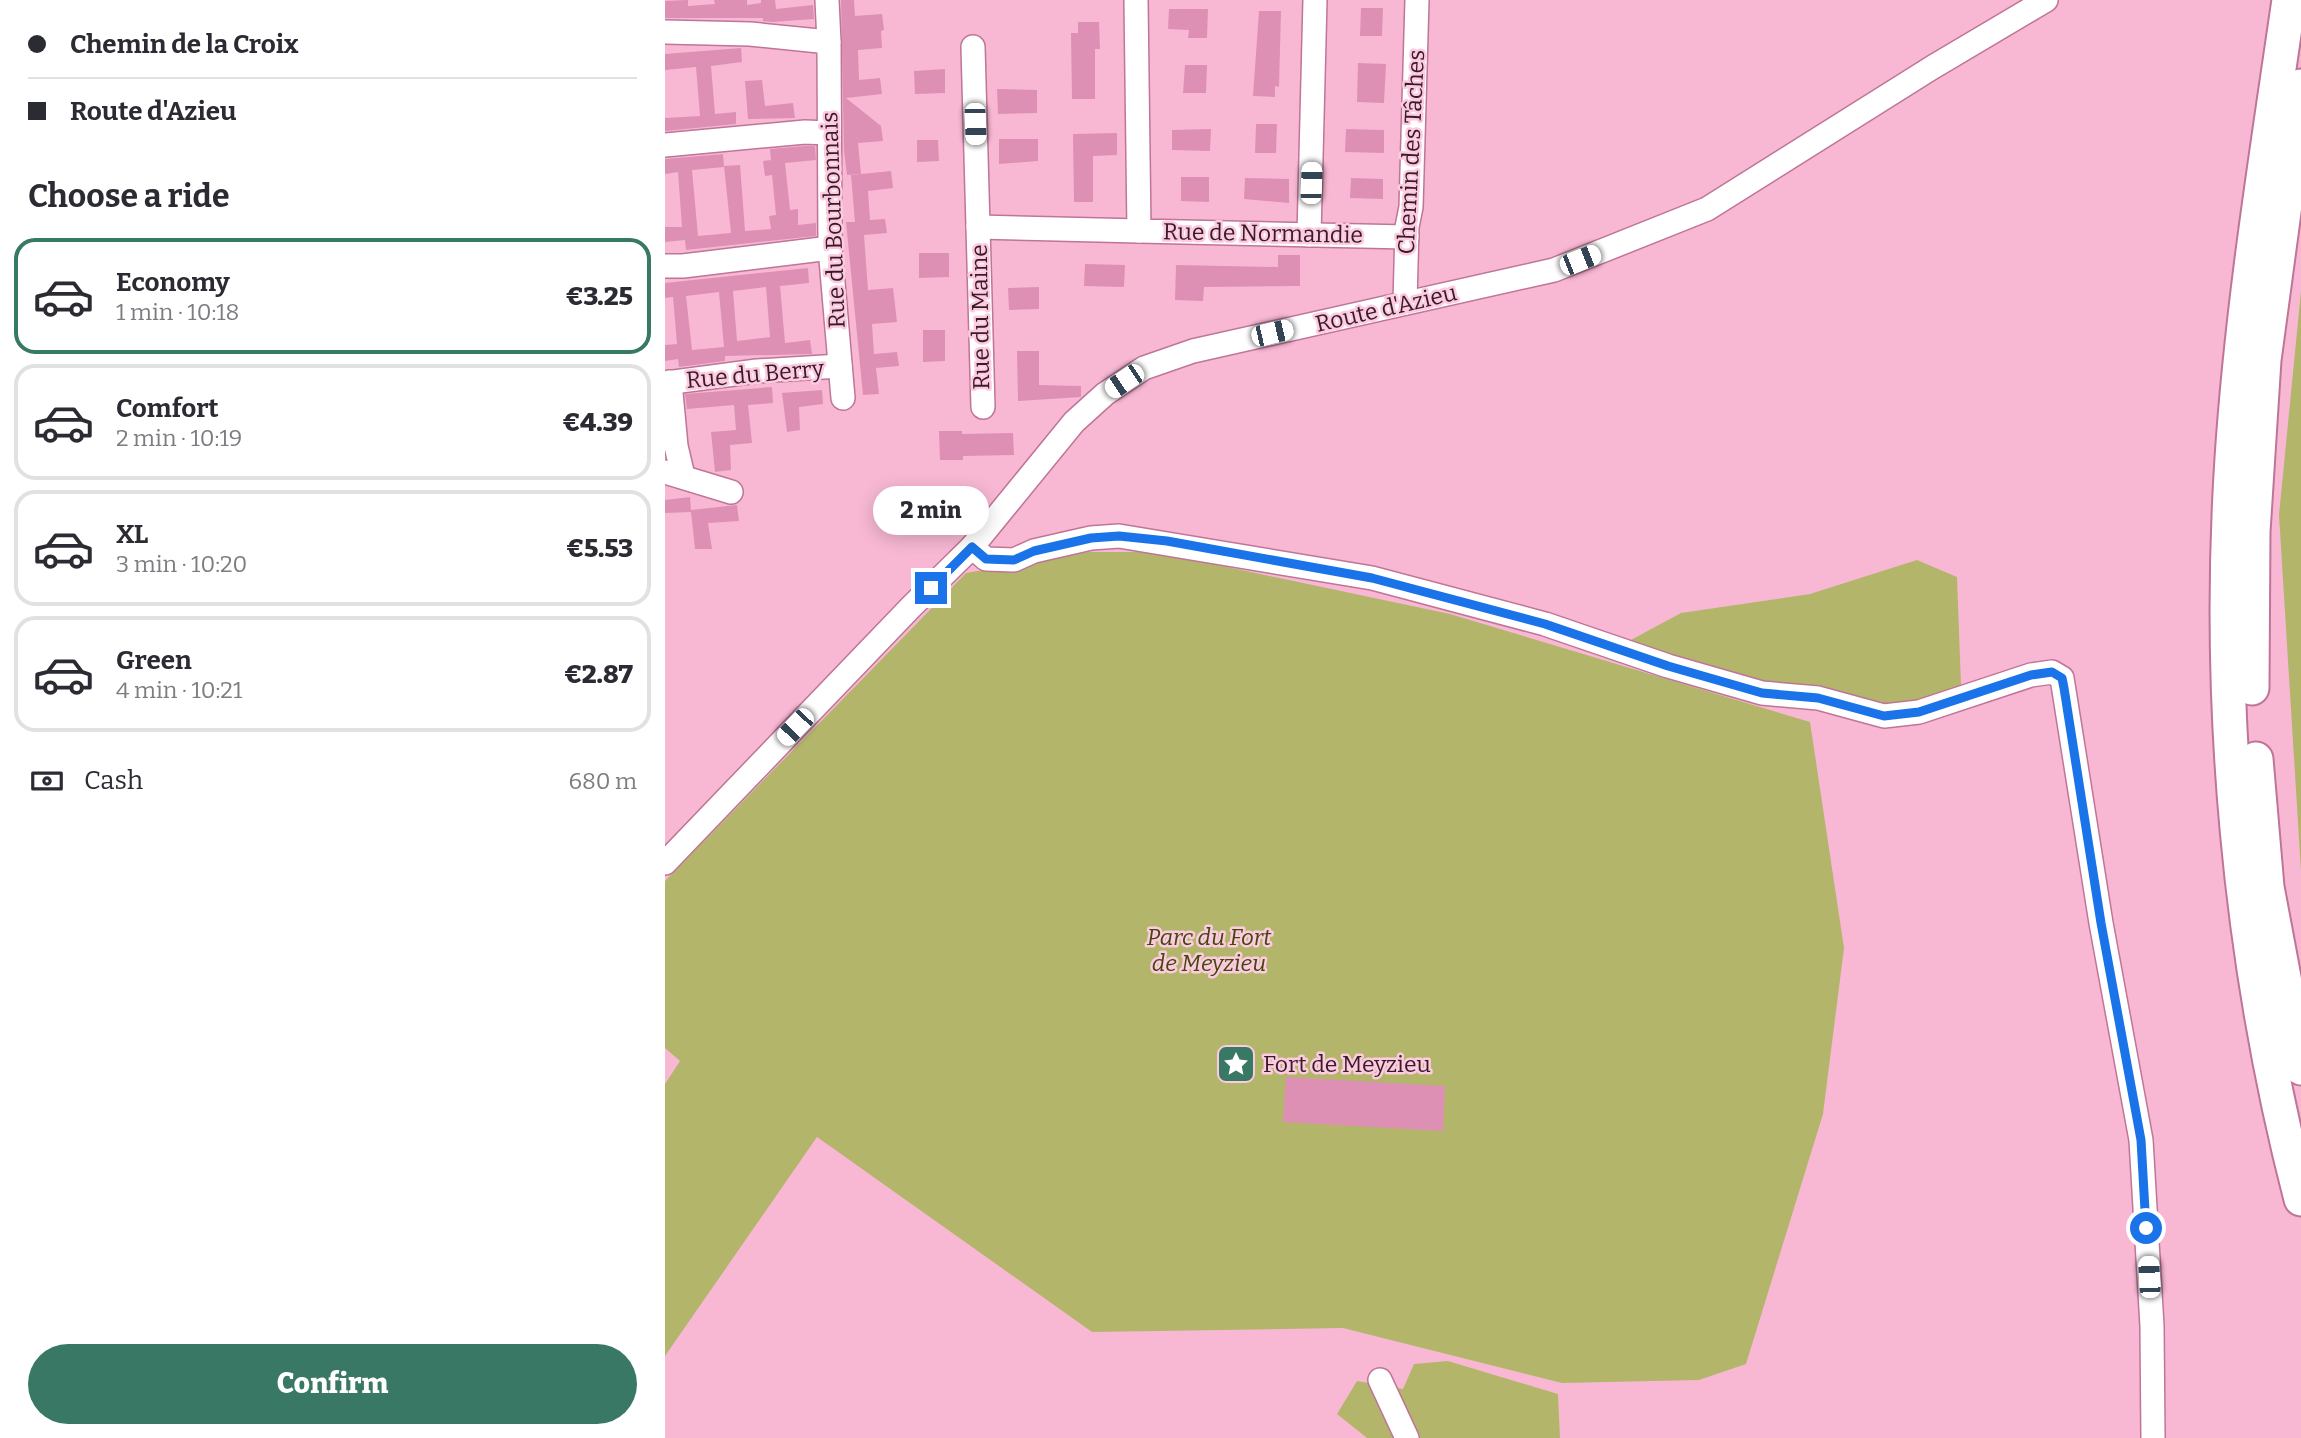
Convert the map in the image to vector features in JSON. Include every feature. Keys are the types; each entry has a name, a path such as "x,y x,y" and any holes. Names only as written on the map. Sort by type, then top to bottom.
{"highway":[{"path":"2289,0 2241,362 2231,481 2227,603 2242,870 2272,1074 2301,1199"},
{"path":"2301,86 2264,360 2254,506 2252,709 2267,887 2301,1068"}],"street":[{"name":"Rue du Bourbonnais","path":"827,0 830,247 843,398"},
{"name":"Rue de Normandie","path":"1136,0 1139,231 1407,237"},
{"path":"1309,235 1315,0"},
{"name":"Chemin des Tâches","path":"1405,303 1407,237 1411,207 1417,0"},
{"name":"Route d'Azieu","path":"1933,67 2026,0"},
{"name":"Route d'Azieu","path":"665,863 972,547 1075,422 1105,394 1144,368 1193,351 1554,270 1707,209 1933,67 2046,0"},
{"path":"665,32 750,34 829,42"},
{"name":"Rue du Maine","path":"973,47 983,407"},
{"path":"665,145 805,132 828,133"},
{"name":"Rue du Maine","path":"978,227 1139,231"},
{"path":"665,266 830,247"},
{"name":"Rue du Berry","path":"731,492 674,474 676,446 668,382 757,371 840,366"},
{"path":"972,547 986,559 1014,560 1034,551 1091,538 1119,536 1167,541 1372,578 1545,624 1668,666 1762,693 1818,698 1884,716 1919,712 2031,675 2052,672 2062,678 2101,923 2141,1140 2152,1326 2153,1438"},
{"path":"1380,1380 1407,1438"}],"green space":[{"path":"2301,291 2301,871 2279,515"},
{"name":"Parc du Fort de Meyzieu","path":"1088,552 1156,552 1450,614 1810,722 1844,948 1823,1114 1746,1364 1699,1380 1562,1383 1343,1328 1092,1332 817,1137 665,1356 665,1084 680,1061 665,1048 665,881 966,573"},
{"path":"1917,560 1957,577 1961,686 1892,708 1762,684 1629,641 1681,613 1810,594"},
{"path":"1448,1361 1558,1394 1560,1438 1367,1438 1337,1414 1357,1381 1403,1389 1414,1364"}],"building":[{"path":"688,0 688,6 715,4 714,0 747,0 747,5 761,3 761,0 775,0 776,9 813,5 814,19 772,22 763,21 763,18 665,18 665,1"},
{"path":"841,0 854,0 855,16 882,14 884,30 881,31 882,48 858,50 859,80 880,78 882,94 846,98 881,126 883,141 858,143 861,174 847,175 844,151"},
{"path":"1361,8 1383,8 1382,36 1360,36"},
{"path":"1169,9 1208,9 1207,38 1188,38 1189,30 1168,29"},
{"path":"1259,11 1281,11 1279,87 1275,86 1275,97 1253,96"},
{"path":"1078,22 1099,22 1100,49 1095,49 1095,99 1072,99 1071,33 1078,33"},
{"path":"741,48 742,62 711,66 715,114 736,112 736,124 665,131 665,118 700,116 696,67 665,70 665,54"},
{"path":"1358,63 1386,64 1384,103 1357,102"},
{"path":"1185,65 1207,65 1206,93 1183,93"},
{"path":"945,69 945,93 915,94 914,71"},
{"path":"762,80 765,106 793,103 795,118 748,119 745,81"},
{"path":"997,89 1037,90 1037,113 998,114"},
{"path":"1256,124 1277,124 1276,153 1255,153"},
{"path":"1211,129 1210,151 1172,150 1172,130"},
{"path":"1346,129 1384,130 1384,153 1345,152"},
{"path":"1117,133 1117,155 1093,156 1093,202 1074,202 1073,134"},
{"path":"999,139 1038,139 1038,161 999,164"},
{"path":"917,140 938,140 939,161 917,162"},
{"path":"815,146 816,160 785,163 790,210 798,209 798,225 816,223 816,236 686,250 685,240 665,242 665,227 682,227 678,172 665,174 665,159 723,154 724,167 692,170 698,236 731,233 724,166 740,165 745,231 771,229 769,216 776,215 772,175 765,176 763,161 771,160 770,149"},
{"path":"891,171 893,188 868,191 870,220 885,219 887,233 864,235 868,290 893,288 897,322 872,324 874,354 897,352 899,366 876,368 879,394 863,395 846,222 855,222 851,175"},
{"path":"1181,177 1209,177 1209,202 1181,201"},
{"path":"1245,178 1289,179 1289,203 1244,199"},
{"path":"1351,178 1383,179 1383,199 1350,198"},
{"path":"919,253 949,253 949,277 919,278"},
{"path":"1278,255 1300,255 1300,286 1204,287 1203,301 1175,300 1176,265 1278,267"},
{"path":"1085,264 1125,265 1124,287 1084,286"},
{"path":"808,268 809,283 780,286 785,343 810,340 812,354 725,356 725,361 679,367 678,359 665,361 665,345 677,344 673,297 665,298 665,283","holes":["766,287 770,337 737,341 733,291","719,292 724,347 692,350 686,296"]},
{"path":"1039,287 1039,309 1009,310 1008,288"},
{"path":"923,330 945,330 945,361 923,362"},
{"path":"1017,351 1039,351 1039,385 1081,386 1081,397 1018,401"},
{"path":"772,387 773,403 748,405 752,443 730,445 731,470 715,472 711,432 736,430 734,405 687,409 685,394"},
{"path":"822,390 823,404 799,407 800,430 787,432 782,393"},
{"path":"939,431 962,431 962,434 1013,433 1014,455 963,456 963,460 940,460"},
{"path":"690,497 691,510 737,505 739,521 708,523 712,549 695,549 691,512 665,513 665,500"},
{"path":"1286,1077 1445,1086 1443,1131 1283,1122"}],"place":[{"name":"Fort de Meyzieu","path":"1236,1064"}],"route":[{"path":"931,588 972,547 986,559 1014,560 1034,551 1091,538 1146,538 1372,578 1545,624 1668,666 1762,693 1818,698 1884,716 1919,712 2031,675 2052,672 2062,678 2068,706 2101,923 2141,1140 2146,1228"}]}
